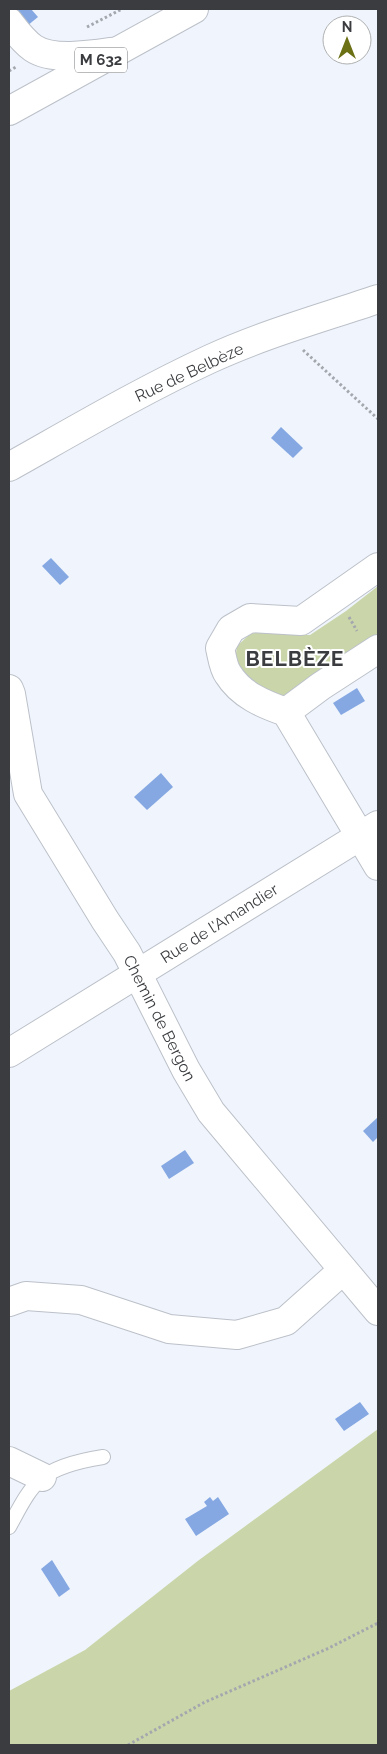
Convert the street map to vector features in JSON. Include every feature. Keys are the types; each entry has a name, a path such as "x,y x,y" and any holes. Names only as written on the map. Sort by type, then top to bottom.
{"street":[{"name":"M 632","path":"9,111 194,9"},
{"path":"9,22 26,43 40,52 73,55 118,51"},
{"name":"Rue de Belbèze","path":"9,467 121,404 211,359 283,331 378,299"},
{"path":"378,567 301,621 250,618 231,630 220,648 227,673 242,691 262,703 286,712 369,831 378,866"},
{"path":"286,712 321,686 368,641"},
{"name":"Chemin de Bergon","path":"9,689 28,794 138,972 141,982 186,1070 211,1112 378,1311"},
{"name":"Rue de l'Amandier","path":"9,1053 369,831"},
{"path":"9,1302 26,1296 81,1300 169,1329 237,1335 286,1321 343,1270"},
{"path":"9,1460 42,1477"}],"lane":[{"path":"9,1527 42,1477 75,1461 103,1457"}],"path":[{"path":"283,331 378,419"},
{"path":"346,611 368,641"},
{"path":"128,1745 205,1702 326,1649 378,1623"}],"green space":[{"path":"378,586 378,640 289,697 282,697 255,689 235,660 237,646 250,634 265,630 291,635 310,635 346,611"},
{"path":"378,1429 378,1745 9,1745 9,1691 85,1650 199,1560"}],"water":[{"path":"13,9 31,9 38,17 27,26"},
{"path":"281,427 303,448 293,458 271,438"},
{"path":"51,558 69,577 60,585 42,566"},
{"path":"357,688 365,701 341,715 333,703"},
{"path":"161,773 173,787 147,810 134,797"},
{"path":"378,1117 378,1137 373,1142 363,1131"},
{"path":"185,1150 194,1163 169,1179 161,1166"},
{"path":"360,1402 369,1414 344,1431 335,1419"},
{"path":"210,1497 213,1501 218,1497 229,1514 196,1536 185,1519 207,1506 204,1502"},
{"path":"52,1560 70,1589 59,1597 41,1569"}],"district":[{"name":"BELBÈZE","path":"295,659"}]}
